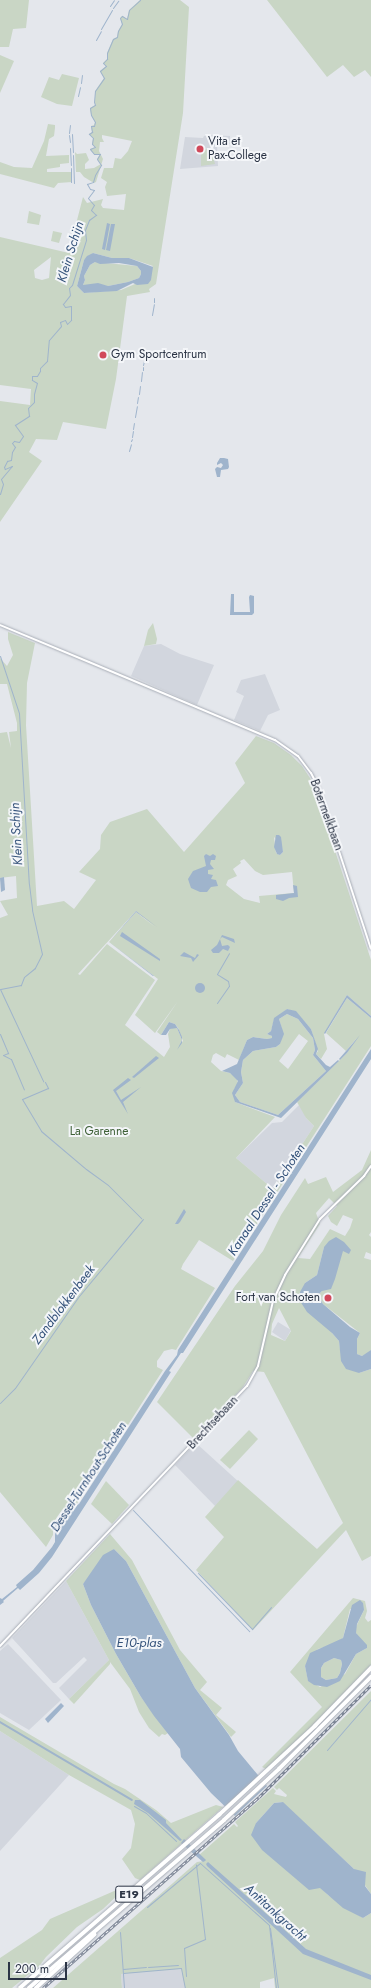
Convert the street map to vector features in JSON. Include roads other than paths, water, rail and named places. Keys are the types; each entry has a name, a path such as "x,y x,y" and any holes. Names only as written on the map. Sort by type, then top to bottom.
{"highway":[{"name":"E19","path":"20,1988 219,1815 275,1764 371,1668"},
{"name":"E19","path":"29,1988 224,1820 279,1769 371,1677"},
{"path":"36,1988 81,1948 100,1927"}],"main road":[{"name":"Botermelkbaan","path":"0,625 275,740 293,752 304,764 318,787 371,949"},
{"name":"Brechtsebaan","path":"0,1646 247,1386 258,1366 271,1308 285,1275 320,1219 364,1176 371,1166"}],"water":[{"path":"107,223 110,224 105,250 102,249"},
{"path":"111,224 115,224 110,251 106,250"},
{"path":"93,253 112,258 129,258 153,267 151,280 148,284 137,285 133,283 117,291 84,293 77,286 84,260 87,256","holes":["95,262 100,264 119,263 137,266 141,271 141,274 139,278 108,286 98,283 83,285 85,280 84,276 90,265"]},
{"path":"220,458 228,459 229,467 228,469 221,470 220,477 217,477 215,469 217,467 221,468 223,465 221,463 217,465 217,463"},
{"path":"231,594 234,594 234,612 250,612 249,597 250,595 254,596 254,613 252,615 230,615"},
{"path":"276,835 281,837 283,852 280,855 277,854 274,847"},
{"path":"206,854 210,856 213,854 216,856 215,860 211,860 210,864 214,869 208,870 208,874 213,875 211,879 216,880 218,886 211,887 207,892 200,892 191,888 188,879 193,871 206,866 204,856"},
{"path":"4,877 5,890 1,892 0,878"},
{"path":"293,885 297,886 298,897 289,898 283,901 276,899 276,895 294,893"},
{"path":"136,911 157,927 136,912 110,941"},
{"path":"122,932 160,959 160,961 120,936"},
{"path":"222,935 234,939 235,943 222,937 220,939"},
{"path":"220,939 222,946 228,945 230,947 228,951 223,949 219,953 213,953 211,950 217,945"},
{"path":"109,942 154,976 153,976"},
{"path":"184,952 195,958 197,954 199,955 193,962 191,958 180,956"},
{"path":"198,983 202,983 205,988 202,993 198,993 195,990 195,986"},
{"path":"347,995 371,1016 371,1018 347,998 325,1034 324,1033"},
{"path":"287,1009 296,1011 311,1029 318,1049 316,1054 326,1065 330,1067 338,1060 339,1061 281,1118 235,1102 232,1093 238,1081 230,1073 222,1071 237,1064 247,1040 253,1037 267,1039 272,1038 272,1036 267,1034 271,1031 274,1018","holes":["287,1014 298,1019 313,1038 315,1050 313,1055 326,1071 278,1115 240,1102 235,1095 243,1083 241,1072 243,1060 253,1051 276,1047 280,1044 284,1034 279,1019"]},
{"path":"169,1022 175,1024 179,1030 182,1040 177,1028 170,1029 166,1035 161,1035"},
{"path":"360,1035 347,1053 340,1060 339,1059"},
{"path":"371,1049 371,1059 183,1353 181,1353 169,1371 171,1372 52,1557 39,1573 20,1590 18,1588 0,1605 0,1598 2,1599 17,1587 16,1585 33,1570 52,1547 55,1542 55,1524 58,1519 63,1512 79,1504 165,1371 177,1355 178,1350"},
{"path":"156,1056 159,1058 134,1078 132,1077"},
{"path":"128,1078 131,1080 116,1091 121,1100 141,1087 123,1102 128,1114 113,1090"},
{"path":"184,1209 186,1212 180,1222 175,1224"},
{"path":"336,1237 344,1242 351,1250 349,1254 343,1251 331,1289 322,1291 318,1295 323,1304 350,1327 360,1333 357,1339 357,1354 362,1356 371,1350 371,1369 359,1373 346,1369 341,1361 339,1341 332,1333 307,1312 300,1301 300,1292 305,1283 317,1275 324,1247 329,1241"},
{"name":"E10-plas","path":"114,1549 126,1561 195,1688 229,1735 238,1751 267,1786 235,1816 211,1793 181,1757 180,1749 141,1697 116,1654 91,1605 83,1584 103,1555"},
{"path":"360,1600 363,1603 364,1610 357,1624 356,1633 367,1645 367,1648 356,1654 340,1681 327,1687 314,1685 308,1681 305,1666 310,1653 343,1638 352,1605","holes":["334,1658 341,1660 342,1664 337,1678 326,1680 321,1677 321,1668 324,1663"]},
{"path":"61,1703 64,1706 48,1723 45,1719"},
{"path":"135,1800 140,1800 166,1820 166,1823 182,1840 180,1841 148,1813 134,1804"},
{"path":"283,1802 354,1869 366,1872 365,1886 371,1894 371,1913 363,1918 343,1908 320,1888 309,1890 262,1850 251,1835 256,1823 274,1803"},
{"path":"184,1839 206,1860 205,1861 203,1862 181,1843"},
{"path":"208,1862 306,1949 371,1975 371,1980 303,1954 207,1866 206,1864"}],"waterway":[{"path":"110,6 114,0"},
{"name":"Klein Schijn","path":"0,494 3,484 1,479 12,466 5,469 4,467 7,461 11,460 12,452 15,447 12,443 14,441 19,442 23,436 15,425 29,416 28,408 34,402 34,394 37,383 32,380 32,376 37,376 40,368 47,361 49,340 61,326 60,322 65,320 67,324 71,320 71,306 65,307 63,304 70,295 69,288 72,285 86,240 85,230 89,220 96,215 91,210 94,205 88,198 94,190 90,189 87,184 93,182 101,165 97,159 100,154 94,154 90,149 95,147 92,144 93,138 89,134 92,132 91,126 94,126 95,122 91,115 90,108 95,105 95,91 104,78 100,71 106,66 103,63 107,59 107,53 113,39 117,37 118,31 122,24 120,18 122,16 127,19 129,10 140,0"},
{"path":"113,8 118,1"},
{"path":"101,29 112,10"},
{"path":"96,40 101,31"},
{"path":"81,83 82,75"},
{"path":"78,96 80,87"},
{"path":"69,133 70,125"},
{"path":"72,134 73,152"},
{"path":"69,135 70,142"},
{"path":"70,148 71,165"},
{"path":"73,155 74,183"},
{"path":"71,168 71,182"},
{"path":"152,315 154,304"},
{"path":"143,365 144,361"},
{"path":"141,381 142,372"},
{"path":"139,394 140,386"},
{"path":"137,403 138,397"},
{"path":"135,417 137,406"},
{"path":"133,429 134,423"},
{"path":"132,437 133,431"},
{"path":"129,451 131,444"},
{"name":"Klein Schijn","path":"0,656 19,713 29,884 32,910 42,954 35,968 24,977 21,985 0,989"},
{"path":"217,1003 229,986 228,981 217,974 229,953"},
{"name":"Zandblokkenbeek","path":"0,989 43,1081"},
{"name":"Zandblokkenbeek","path":"0,1034 8,1053 3,1055 11,1059 24,1089"},
{"name":"Zandblokkenbeek","path":"45,1082 48,1088 22,1099 41,1131 86,1169 108,1185 141,1218"},
{"name":"Zandblokkenbeek","path":"0,1403 15,1388 79,1296 143,1219"},
{"path":"133,1510 249,1631"},
{"path":"198,1573 252,1629 271,1607"},
{"path":"327,1750 371,1699"},
{"name":"Antitankgracht","path":"0,1722 132,1800"},
{"path":"134,1806 146,1813 176,1841"},
{"name":"Antitankgracht","path":"147,1907 200,1863 269,1925 276,1988"},
{"path":"186,1976 184,1948 205,1939 196,1865"},
{"path":"270,1928 278,1988"},
{"path":"120,1932 124,1988"},
{"path":"148,1967 178,1965"},
{"path":"123,1969 146,1967"},
{"path":"123,1973 181,1968 185,1988"}],"railway":[{"path":"43,1988 259,1797 371,1685"}],"place":[{"name":"Vita et Pax-College","path":"200,149"},
{"name":"Gym Sportcentrum","path":"103,355"},
{"name":"Fort van Schoten","path":"328,1298"}],"park label":[{"name":"La Garenne","path":"99,1132"}],"water label":[{"name":"Kanaal Dessel - Schoten","path":"267,1200"},
{"name":"Dessel-Turnhout-Schoten","path":"89,1477"}]}
